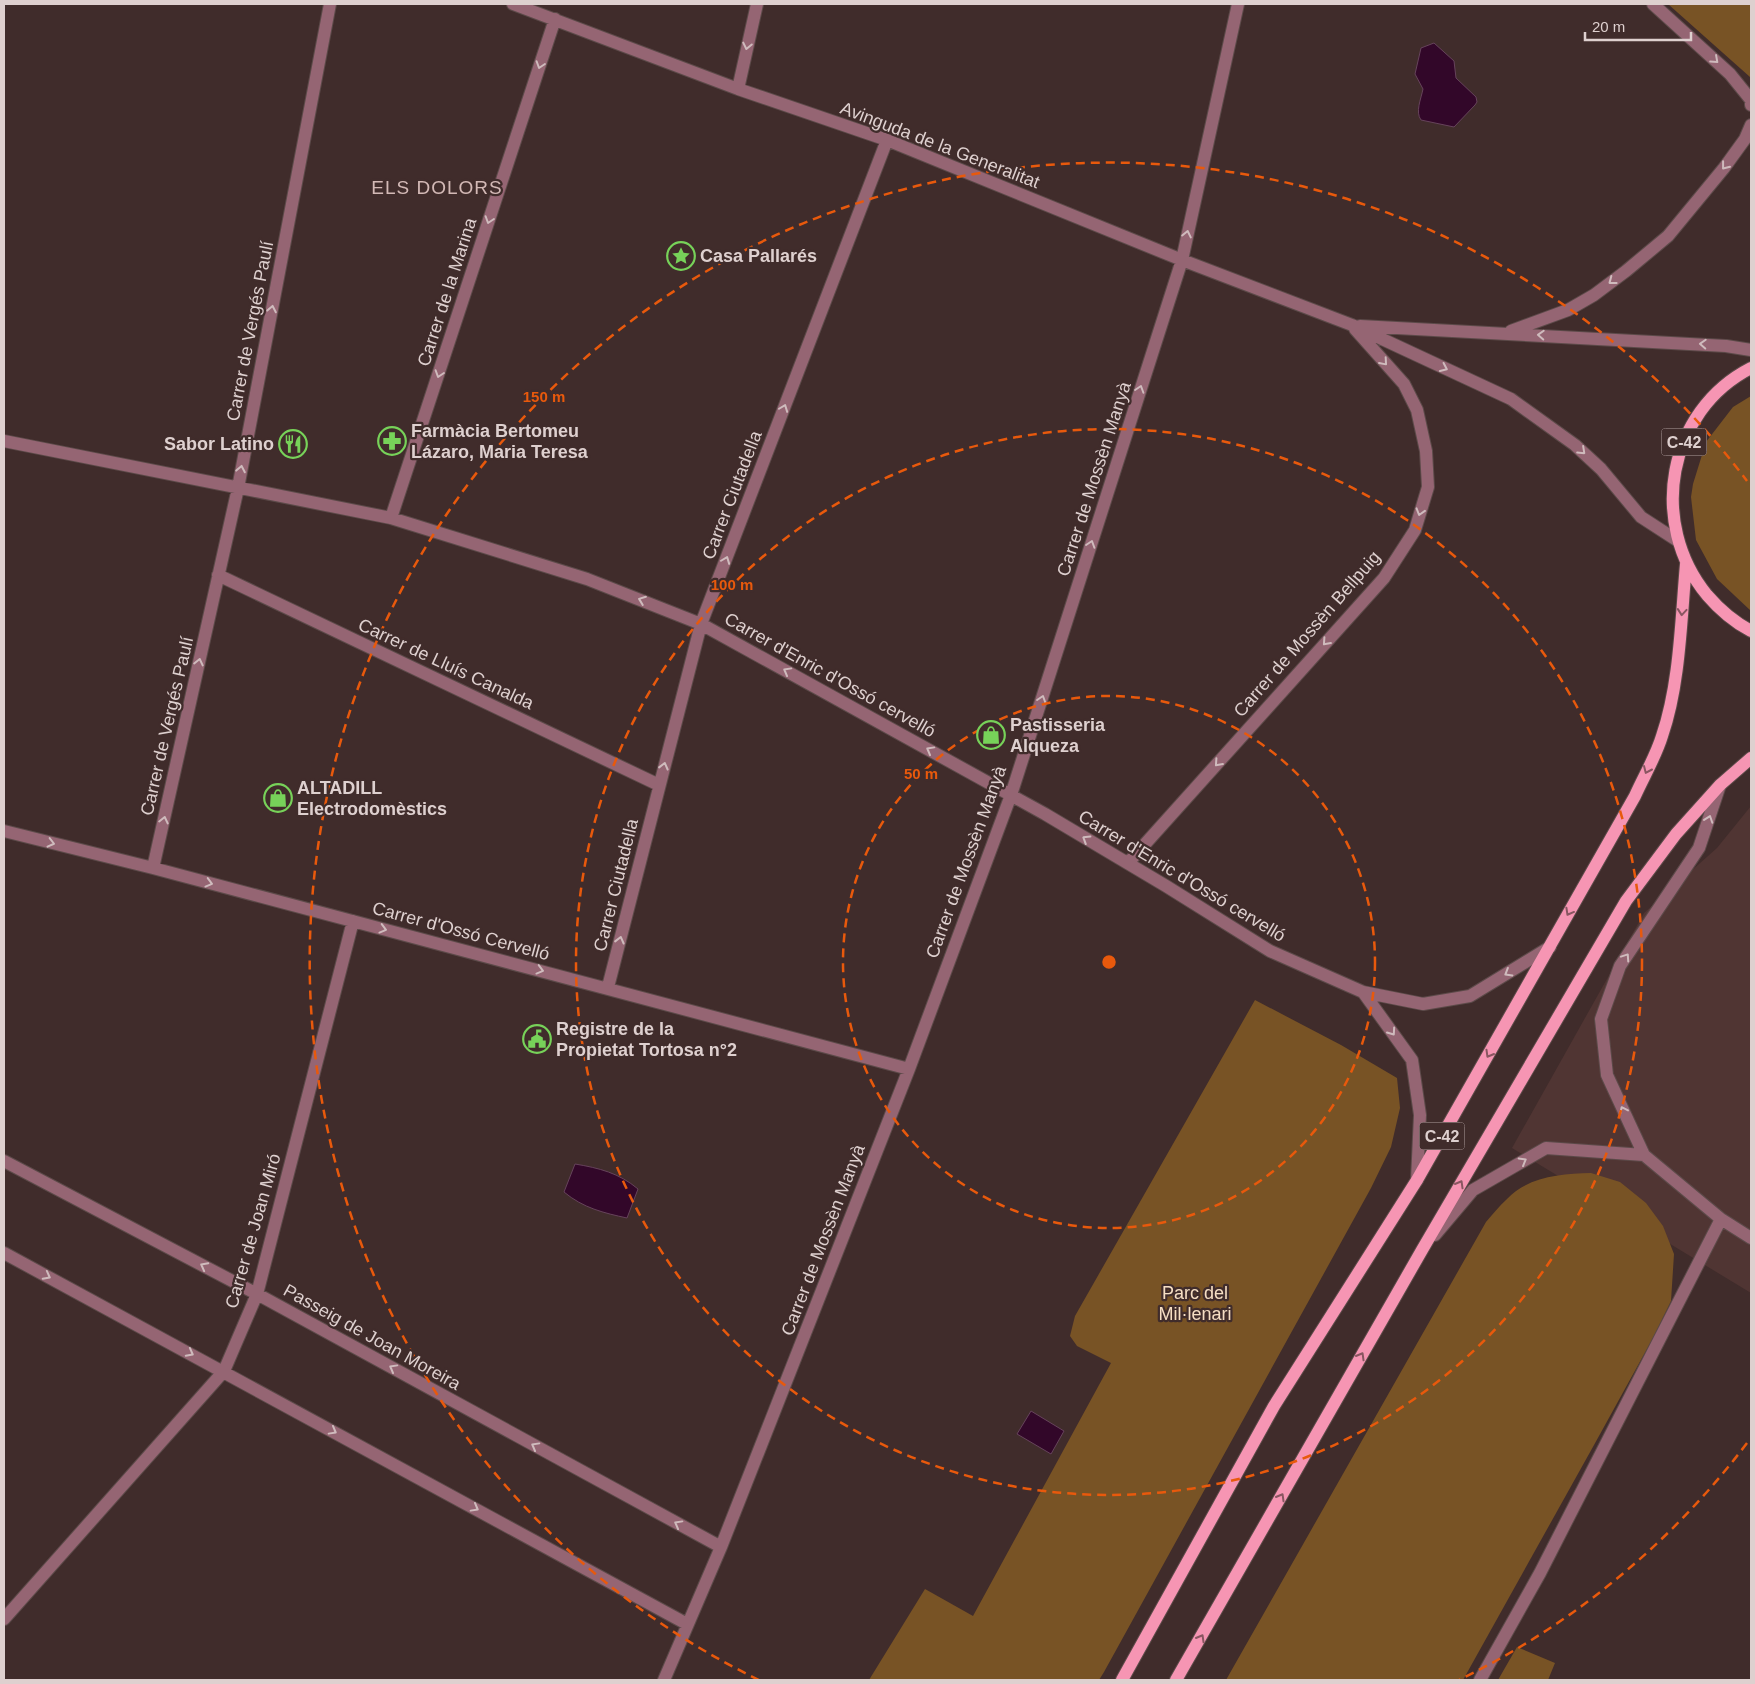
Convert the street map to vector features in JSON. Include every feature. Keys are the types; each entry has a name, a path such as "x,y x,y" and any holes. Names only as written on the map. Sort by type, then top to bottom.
{"main road":[{"name":"C-42","path":"1751,368 1726,385 1710,400 1697,417 1686,436 1678,456 1672,499 1678,541 1686,564 1697,583 1728,616 1751,631"},
{"name":"C-42","path":"1122,1680 1274,1406 1417,1180 1635,796 1662,736 1673,689 1679,650 1686,564"},
{"name":"C-42","path":"1176,1680 1422,1250 1626,901 1676,834 1720,785 1751,758"}],"street":[{"name":"Carrer de Vergés Paulí","path":"153,868 238,488 330,4"},
{"name":"Avinguda de la Generalitat","path":"513,4 738,89 886,140 1182,260 1352,325"},
{"path":"738,89 757,4"},
{"name":"Carrer de Mossèn Manyà","path":"664,1680 721,1547 909,1069 1011,795 1182,260 1238,4"},
{"path":"1653,4 1730,74 1751,100 1751,105"},
{"name":"Carrer de la Marina","path":"391,518 555,19"},
{"path":"1506,333 1568,310 1594,295 1668,236 1724,168 1745,139 1751,125"},
{"name":"Carrer Ciutadella","path":"608,987 701,624 886,140"},
{"path":"1352,325 1726,346 1751,350"},
{"path":"1352,325 1511,399 1575,445 1602,469 1641,517 1678,541"},
{"name":"Carrer de Mossèn Bellpuig","path":"1128,863 1384,578 1415,530 1428,487 1426,451 1417,410 1404,384 1352,325"},
{"name":"Carrer d'Enric d'Ossó cervelló","path":"4,441 391,518 586,579 701,624 1011,795 1128,863 1270,951 1363,992 1423,1004 1470,996 1550,948"},
{"name":"Carrer de Lluís Canalda","path":"218,575 659,785"},
{"path":"1720,785 1699,848 1620,966 1600,1019 1607,1075 1644,1155 1721,1219 1751,1238"},
{"name":"Carrer d'Ossó Cervelló","path":"4,831 608,987 909,1069"},
{"name":"Carrer de Joan Miró","path":"4,1619 224,1371 257,1294 353,921"},
{"path":"1363,992 1412,1060 1420,1115 1417,1180"},
{"path":"1422,1250 1473,1190 1546,1148 1644,1155"},
{"name":"Passeig de Joan Moreira","path":"4,1161 257,1294 721,1547"},
{"path":"1480,1680 1540,1573 1721,1219"},
{"path":"4,1253 687,1624"}],"shaded area":[{"path":"1434,43 1454,61 1456,78 1476,97 1477,102 1475,105 1454,127 1421,120 1418,113 1423,89 1415,74 1421,48"},
{"path":"1751,806 1751,1293 1512,1148 1644,913 1717,848"},
{"path":"575,1164 608,1172 624,1179 638,1189 627,1218 586,1206 564,1192"},
{"path":"1031,1411 1064,1431 1051,1454 1017,1434"}],"green space":[{"path":"1668,4 1751,4 1750,77"},
{"path":"1751,396 1751,611 1717,579 1696,540 1691,497 1706,442 1733,407"},
{"name":"Parc del Mil·lenari","path":"1255,1000 1341,1045 1397,1078 1400,1108 1391,1147 1371,1188 1104,1672 1099,1680 869,1680 925,1589 973,1616 1111,1363 1077,1346 1070,1336 1075,1316"},
{"path":"1591,1173 1620,1182 1646,1203 1663,1226 1674,1254 1671,1301 1653,1338 1463,1680 1226,1680 1486,1222 1504,1202 1525,1185 1546,1178 1568,1174"},
{"path":"1517,1647 1555,1663 1548,1680 1498,1680"}],"place":[{"name":"Casa Pallarés","path":"681,256"},
{"name":"Farmàcia Bertomeu Lázaro, Maria Teresa","path":"392,441"},
{"name":"Sabor Latino","path":"293,444"},
{"name":"Pastisseria Alqueza","path":"991,735"},
{"name":"ALTADILL Electrodomèstics","path":"278,798"},
{"name":"Registre de la Propietat Tortosa n°2","path":"537,1039"}],"district":[{"name":"ELS DOLORS","path":"437,187"}]}
